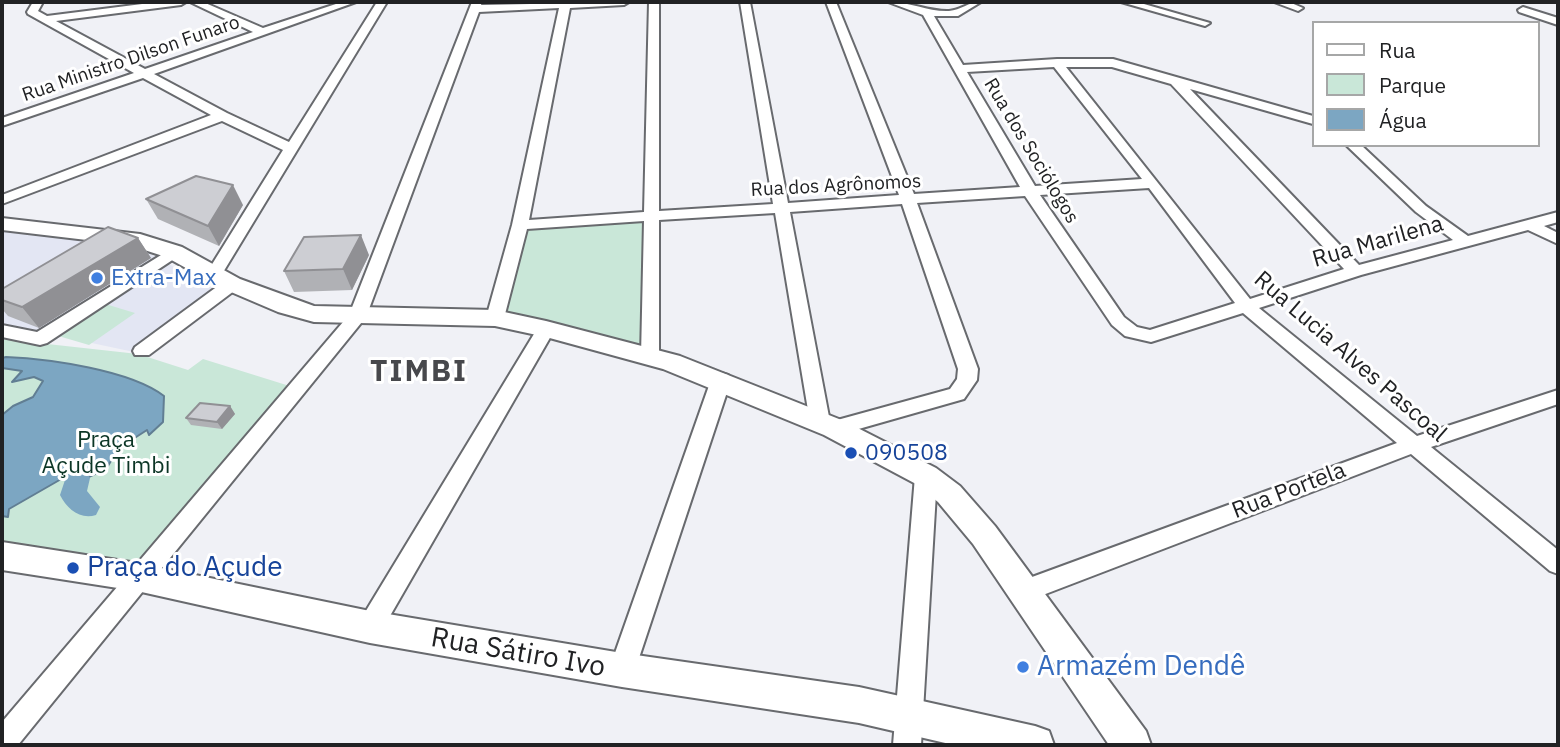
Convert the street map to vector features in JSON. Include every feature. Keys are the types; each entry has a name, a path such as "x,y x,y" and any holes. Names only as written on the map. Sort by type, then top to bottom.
{"street":[{"path":"38,2 32,12 222,116 290,148"},
{"path":"46,19 181,2"},
{"path":"195,2 262,32"},
{"name":"Rua Ministro Dilson Funaro","path":"2,122 351,2"},
{"path":"142,351 223,279 290,148 382,2"},
{"path":"2,743 137,577 357,317 476,5 624,2"},
{"path":"649,356 654,2"},
{"path":"744,2 781,208 827,425"},
{"path":"827,425 957,394 967,380 968,369 909,201 831,2"},
{"path":"893,2 928,13 954,14 976,2"},
{"path":"1126,2 1205,23"},
{"path":"1279,2 1297,8"},
{"path":"495,318 520,225 565,3"},
{"path":"1523,10 1539,13 1558,22"},
{"name":"Rua dos Sociólogos","path":"928,13 1031,193 1118,321 1132,332"},
{"path":"959,69 1057,63 1113,63 1312,120"},
{"name":"Rua Lucia Alves Pascoal","path":"1057,63 1153,183 1246,306 1558,564"},
{"path":"1173,78 1355,271"},
{"path":"2,200 222,116"},
{"path":"1355,147 1421,209 1465,241"},
{"name":"Rua dos Agrônomos","path":"520,225 1153,183"},
{"name":"Rua Marilena","path":"1132,332 1151,336 1355,271 1558,217"},
{"path":"1529,223 1558,239"},
{"path":"2,225 132,239 174,252 223,279 287,307 314,314 495,318 546,329 649,356 721,380 827,425 926,476 968,515 1132,745"},
{"path":"2,331 40,339 174,252"},
{"path":"370,628 546,329"},
{"path":"622,670 721,380"},
{"name":"Rua Portela","path":"1022,592 1414,445 1558,397"},
{"path":"907,731 926,476"},
{"name":"Rua Sátiro Ivo","path":"2,556 137,577 370,628 622,670 859,705 907,731 1035,745"}],"shaded area":[{"path":"2,230 132,244 216,290 134,352 2,324"}],"green space":[{"path":"653,216 650,356 495,318 520,225"},
{"path":"102,303 135,313 89,345 55,335"},
{"name":"Praça Açude Timbi","path":"2,339 138,354 188,370 203,359 296,388 143,570 2,545"}],"water":[{"path":"2,358 66,363 131,379 164,396 163,422 149,435 147,430 119,448 106,469 82,480 63,478 9,509 8,517 2,516 2,415 13,406 33,397 43,381 34,377 12,382 22,371 2,368"}],"building":[{"path":"196,176 233,185 208,226 146,199"},
{"path":"108,227 138,238 22,307 2,300 2,289"},
{"path":"361,235 343,269 284,271 304,237"},
{"path":"200,403 230,406 217,422 186,418"}],"waterway":[{"path":"77,478 73,495 87,507"}],"place":[{"name":"Extra-Max","path":"97,278"},
{"name":"090508","path":"851,453"},
{"name":"Praça do Açude","path":"73,568"},
{"name":"Armazém Dendê","path":"1023,667"}],"district":[{"name":"TIMBI","path":"419,372"}]}
